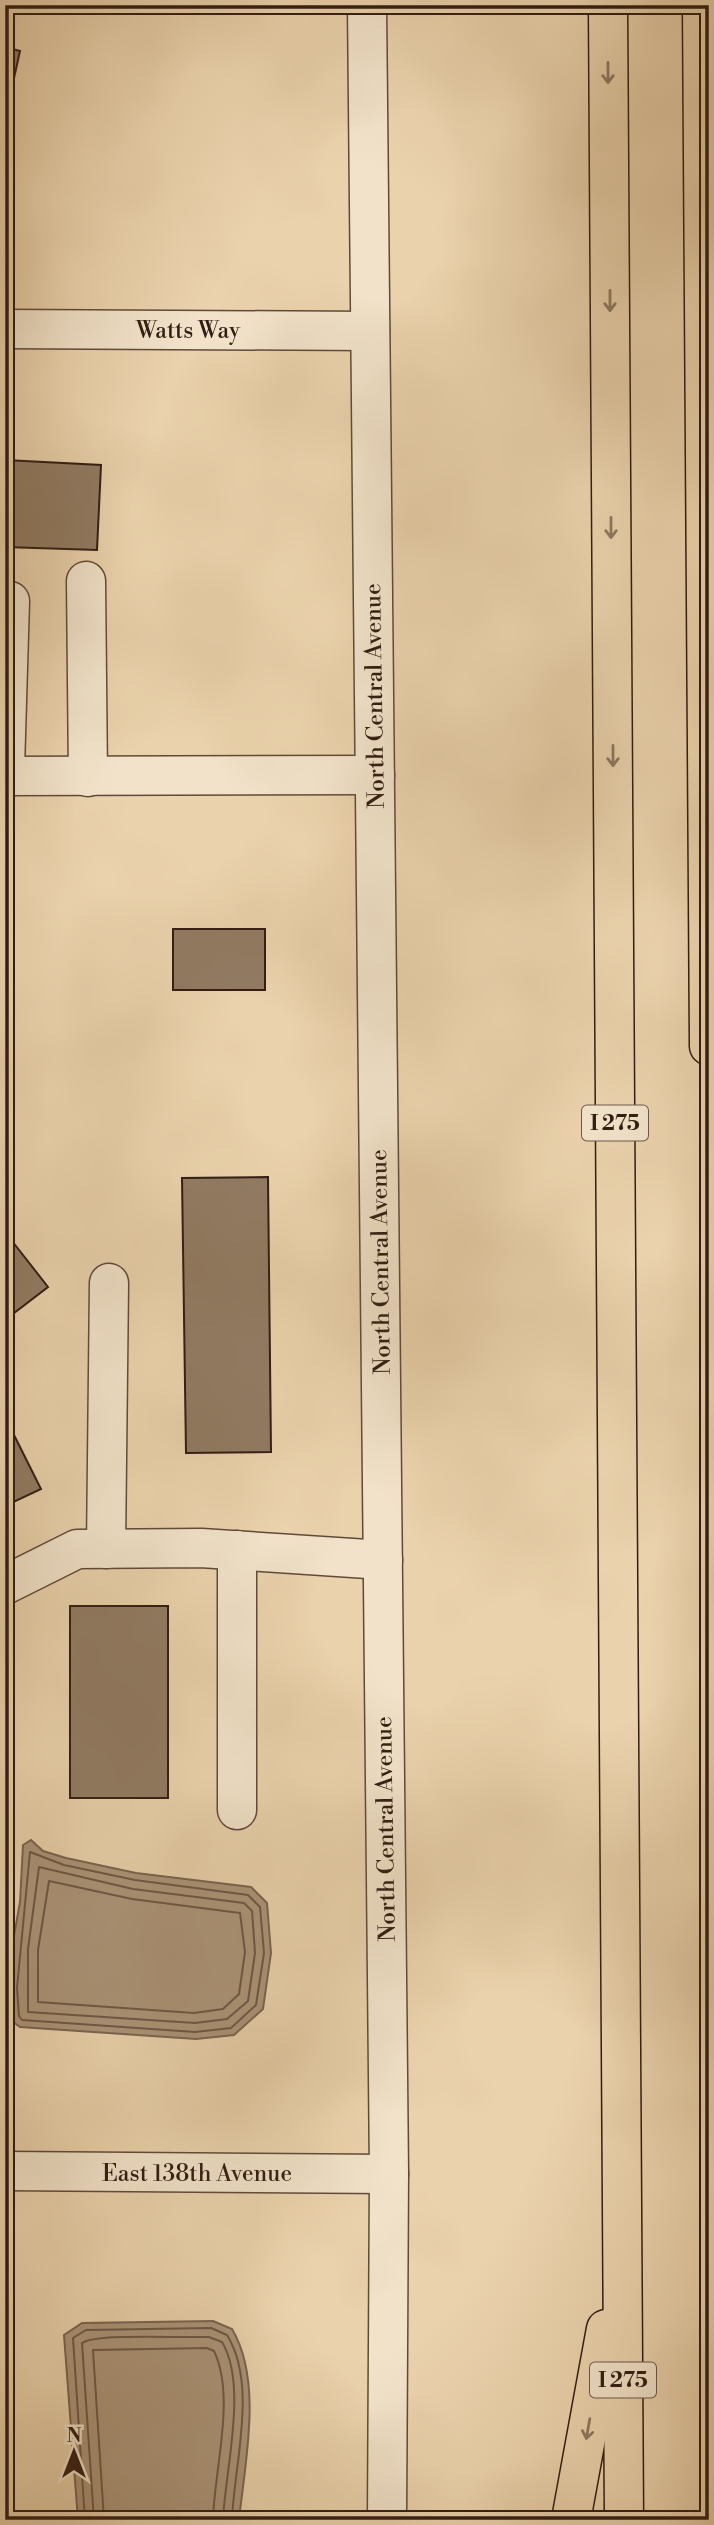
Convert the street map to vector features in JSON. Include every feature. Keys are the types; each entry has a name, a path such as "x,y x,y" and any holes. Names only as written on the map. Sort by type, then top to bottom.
{"highway":[{"name":"I 275","path":"608,5 625,2520"},
{"path":"702,5 709,1046"},
{"path":"571,2520 622,2241"}],"street":[{"name":"North Central Avenue","path":"367,5 389,2174 387,2520"},
{"name":"Watts Way","path":"5,329 370,331"},
{"path":"86,581 88,777"},
{"path":"5,768 10,601"},
{"path":"5,776 374,775"},
{"path":"106,1549 109,1283"},
{"path":"5,1585 77,1549 237,1550 383,1560"},
{"path":"237,1550 237,1810"},
{"name":"East 138th Avenue","path":"5,2171 389,2174"}],"water":[{"path":"31,1840 43,1851 136,1873 251,1887 267,1903 271,1953 263,2009 234,2035 196,2039 20,2027 12,2021 11,2011 12,1947 20,1902 23,1845"},
{"path":"213,2321 232,2329 247,2373 248,2448 239,2520 78,2520 64,2335 82,2323"}],"building":[{"path":"5,47 20,51 7,110 5,110"},
{"path":"5,460 101,465 97,550 5,547"},
{"path":"173,929 265,929 265,990 173,990"},
{"path":"268,1177 271,1452 186,1453 182,1178"},
{"path":"5,1232 48,1287 5,1320"},
{"path":"5,1417 41,1489 5,1506"},
{"path":"70,1606 168,1606 168,1798 70,1798"}]}
